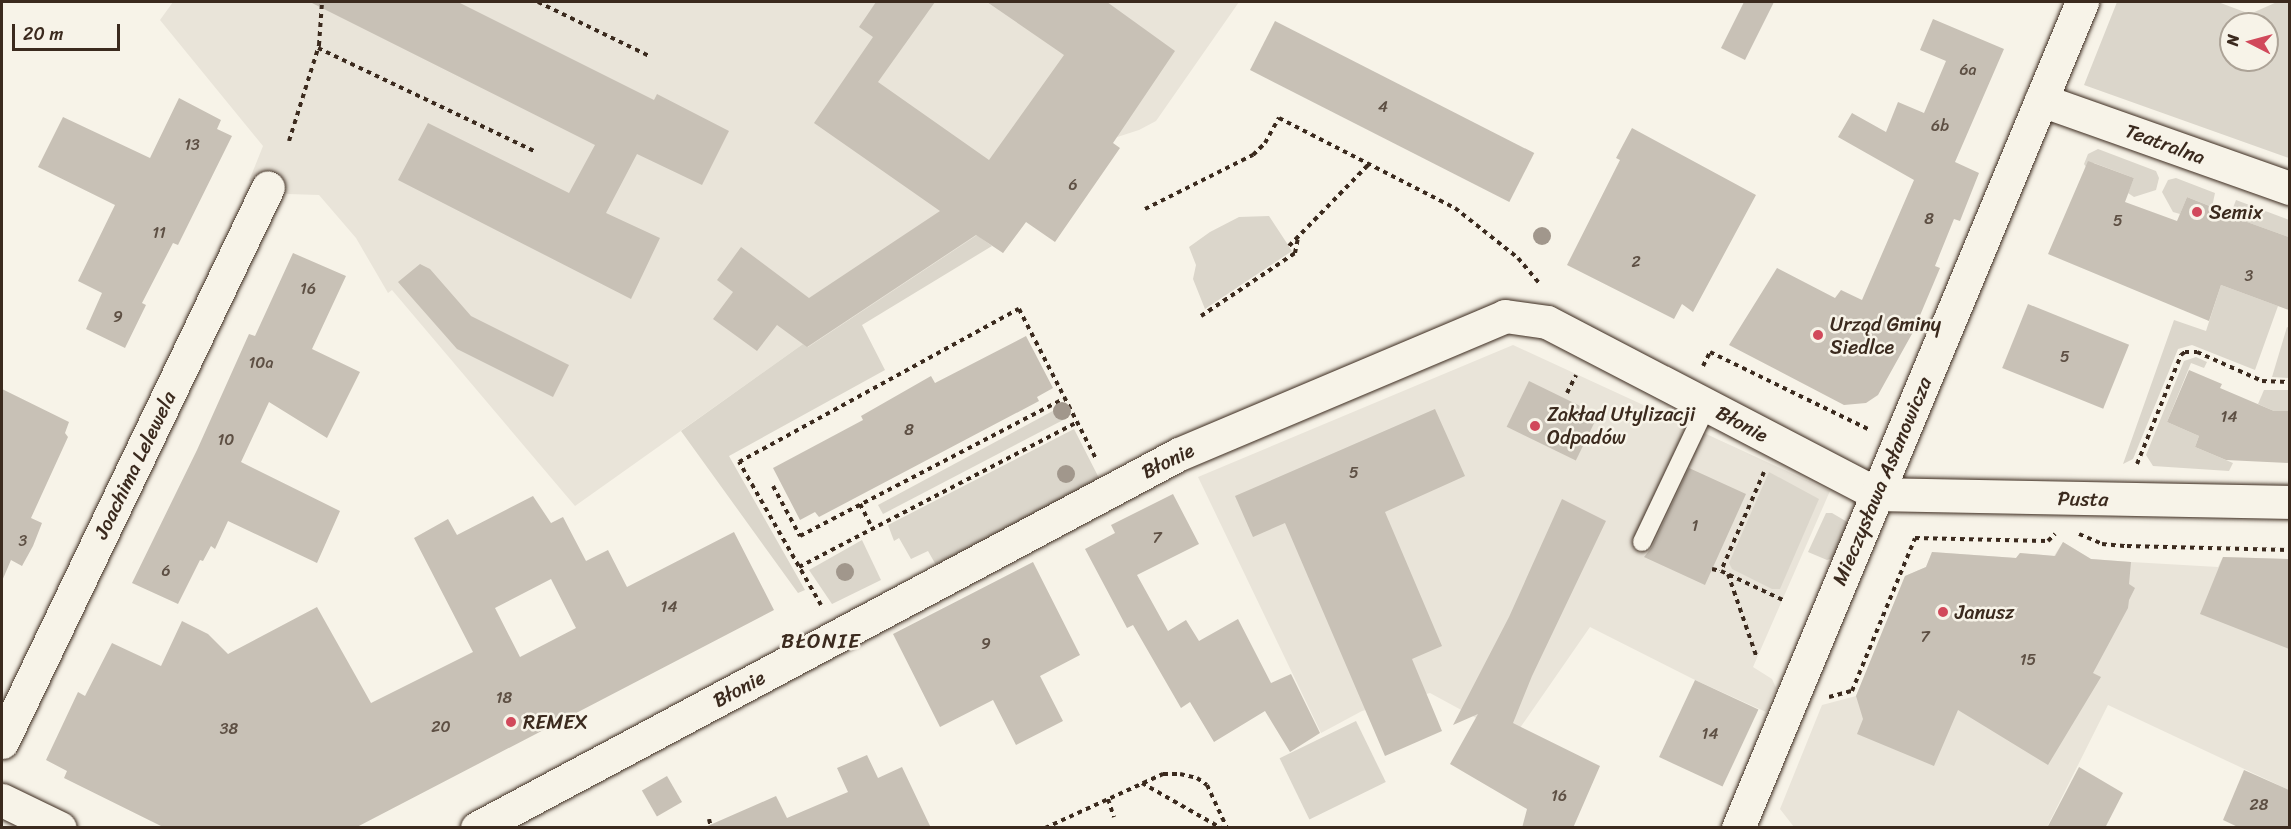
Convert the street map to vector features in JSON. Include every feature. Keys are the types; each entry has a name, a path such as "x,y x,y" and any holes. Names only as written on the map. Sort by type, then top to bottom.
{"street":[{"name":"Mieczysława Asłanowicza","path":"1738,828 2082,2"},
{"name":"Teatralna","path":"2041,99 2289,188"},
{"name":"Joachima Lelewela","path":"2,742 268,187"},
{"name":"Błonie","path":"477,828 1179,454 1504,315 1547,322 1703,390 1877,494"},
{"name":"Pusta","path":"1877,494 2289,502"},
{"path":"2,800 60,828"}],"lane":[{"path":"1642,542 1703,390"}],"path":[{"path":"289,141 318,48 322,2"},
{"path":"538,2 649,56"},
{"path":"318,48 534,151"},
{"path":"1145,209 1253,155 1265,143 1279,118 1455,208 1518,258 1545,289"},
{"path":"1289,246 1370,163"},
{"path":"1201,316 1295,253 1298,237"},
{"path":"822,607 739,462 1019,309 1063,400 1077,421 1112,489"},
{"path":"1703,390 1710,352 1898,443"},
{"path":"2133,472 2181,355 2197,352 2262,381 2289,382"},
{"path":"1567,393 1576,375"},
{"path":"772,486 800,536 1063,400"},
{"path":"799,567 1077,421"},
{"path":"1720,571 1764,471"},
{"path":"860,504 872,528"},
{"path":"1819,700 1852,691 1915,538 2048,541 2064,530"},
{"path":"2071,532 2102,543 2127,546 2289,550"},
{"path":"1712,569 1728,574 1783,600"},
{"path":"1728,574 1757,658"},
{"path":"1045,828 1163,774 1180,774 1197,778 1207,785 1227,828"},
{"path":"1141,783 1221,828"},
{"path":"1108,799 1114,817"},
{"path":"709,819 711,828"}],"shaded area":[{"path":"173,2 1239,2 1156,121 1139,130 1108,140 1026,222 1003,253 977,235 808,347 803,344 575,506 392,290 388,293 356,238 319,195 288,194 249,181 263,146 160,20"},
{"path":"2117,2 2218,2 2245,12 2219,12 2219,72 2279,72 2279,12 2254,12 2277,2 2289,3 2289,158 2084,85"},
{"path":"2098,149 2156,171 2159,178 2156,190 2134,197 2128,193 2134,178 2094,163 2086,167 2084,164 2088,154"},
{"path":"2176,178 2215,193 2212,207 2187,197 2180,214 2173,212 2162,192 2168,180"},
{"path":"2236,200 2289,220 2289,237 2230,216"},
{"path":"1269,216 1292,251 1205,309 1193,279 1196,265 1189,247 1210,232 1239,217"},
{"path":"977,235 992,246 862,325 885,370 729,456 805,590 798,593 681,431 803,344 808,347"},
{"path":"2221,285 2278,306 2255,370 2192,345 2178,349 2133,459 2123,464 2174,320 2206,331"},
{"path":"2287,327 2289,328 2289,378 2272,377"},
{"path":"1513,345 1830,491 1753,667 1772,679 1776,688 1766,712 1695,680 1590,627 1513,738 1430,693 1362,711 1321,733 1198,477"},
{"path":"2196,357 2207,362 2204,368 2191,363 2167,422 2199,436 2195,447 2233,463 2229,471 2153,466 2146,455 2184,361"},
{"path":"2264,390 2289,390 2289,411 2274,411 2258,404"},
{"path":"1062,406 1067,418 883,514 878,505"},
{"path":"1074,429 1101,482 936,565 928,551 911,559 899,538 894,541 888,525"},
{"path":"1769,472 1819,499 1780,589 1772,589 1732,569 1729,563"},
{"path":"1826,513 1832,513 1849,523 1836,557 1827,560 1808,552"},
{"path":"862,540 881,580 832,604 809,570"},
{"path":"2063,542 2091,559 2218,567 2223,557 2289,559 2289,790 2108,705 2047,827 1794,827 1780,809 1822,705 1856,696 1905,576 1926,567 1932,552 2016,558 2020,553 2054,556"},
{"path":"1356,721 1386,782 1309,819 1280,758"}],"building":[{"path":"310,2 458,2 654,100 657,94 729,131 702,185 637,154 606,213 660,238 631,299 398,180 428,123 569,193 595,145"},
{"path":"876,2 935,2 878,82 989,160 1064,55 987,2 1107,2 1175,51 1113,143 1120,148 1055,242 1026,222 1003,253 976,235 807,347 777,325 757,351 713,319 733,292 717,280 741,247 809,298 940,211 814,123 873,37 859,27"},
{"path":"1744,2 1774,2 1745,60 1721,48"},
{"path":"1933,19 2004,49 1955,162 1979,173 1960,221 1954,219 1935,266 1940,268 1913,332 1878,395 1866,403 1844,405 1729,345 1777,268 1835,298 1841,290 1862,300 1914,180 1838,137 1852,113 1886,132 1898,102 1924,113 1946,61 1920,50"},
{"path":"1275,21 1534,153 1509,202 1250,70"},
{"path":"179,98 221,120 217,129 232,136 178,245 173,243 142,303 146,305 125,348 86,329 102,293 78,281 115,205 38,167 63,117 150,158"},
{"path":"1632,128 1756,195 1693,312 1682,304 1674,319 1567,265 1620,160 1616,158"},
{"path":"2088,161 2134,178 2125,202 2177,221 2187,197 2212,207 2211,209 2289,237 2289,310 2221,285 2209,321 2048,254"},
{"path":"293,253 346,276 312,349 360,372 327,438 269,402 241,462 340,511 317,563 228,521 215,549 211,546 203,561 200,560 178,604 132,583 197,450 249,334 255,336"},
{"path":"420,264 430,269 471,316 569,365 553,397 457,349 398,282"},
{"path":"2028,304 2129,345 2103,409 2002,368"},
{"path":"1026,336 1053,388 1037,397 1039,401 819,517 815,512 800,520 773,468 863,420 861,416 931,376 935,383"},
{"path":"2189,370 2222,384 2220,388 2274,411 2289,411 2289,463 2226,460 2195,447 2199,436 2167,422"},
{"path":"1529,381 1598,415 1576,461 1507,427"},
{"path":"2,389 69,422 65,433 68,437 31,518 42,523 33,546 22,566 11,560 2,581"},
{"path":"1435,409 1465,476 1385,512 1442,646 1412,659 1442,731 1385,756 1285,523 1253,537 1235,496"},
{"path":"1689,468 1746,494 1705,585 1644,557 1652,547"},
{"path":"1173,494 1199,544 1137,575 1168,631 1186,620 1199,641 1238,619 1271,683 1291,674 1320,733 1290,752 1265,711 1214,742 1190,702 1181,708 1133,625 1127,628 1085,549 1115,533 1111,525"},
{"path":"533,496 551,523 563,517 586,561 608,550 627,587 734,532 774,610 355,828 165,828 64,778 67,771 46,760 78,692 85,696 112,643 161,666 182,621 208,634 228,654 317,607 371,703 473,652 414,538 448,519 457,535","holes":["551,579 576,628 520,657 495,608"]},
{"path":"1562,499 1606,521 1532,676 1513,723 1600,766 1573,828 1522,828 1527,809 1450,764 1478,714 1453,725 1509,617"},
{"path":"2063,542 2091,559 2131,562 2129,584 2135,588 2128,608 2093,673 2101,677 2048,765 1958,710 1934,766 1857,734 1863,719 1856,696 1905,576 1926,567 1932,552 2016,558 2020,553 2055,556"},
{"path":"2223,557 2289,559 2289,649 2200,614"},
{"path":"1033,562 1080,655 1040,676 1063,721 1016,745 993,700 940,727 893,634"},
{"path":"1695,680 1758,710 1723,787 1659,757"},
{"path":"867,755 878,778 902,767 931,828 703,828 776,796 787,818 848,792 837,768"},
{"path":"2079,767 2123,793 2105,828 2047,828"},
{"path":"2244,770 2289,790 2289,828 2240,828 2223,820"},
{"path":"667,776 682,802 657,816 642,790"}],"place":[{"name":"Semix","path":"2197,212"},
{"name":"Urząd Gminy Siedlce","path":"1818,335"},
{"name":"Zakład Utylizacji Odpadów","path":"1535,426"},
{"name":"Janusz","path":"1943,612"},
{"name":"REMEX","path":"511,722"}],"district":[{"name":"BŁONIE","path":"821,641"}]}
